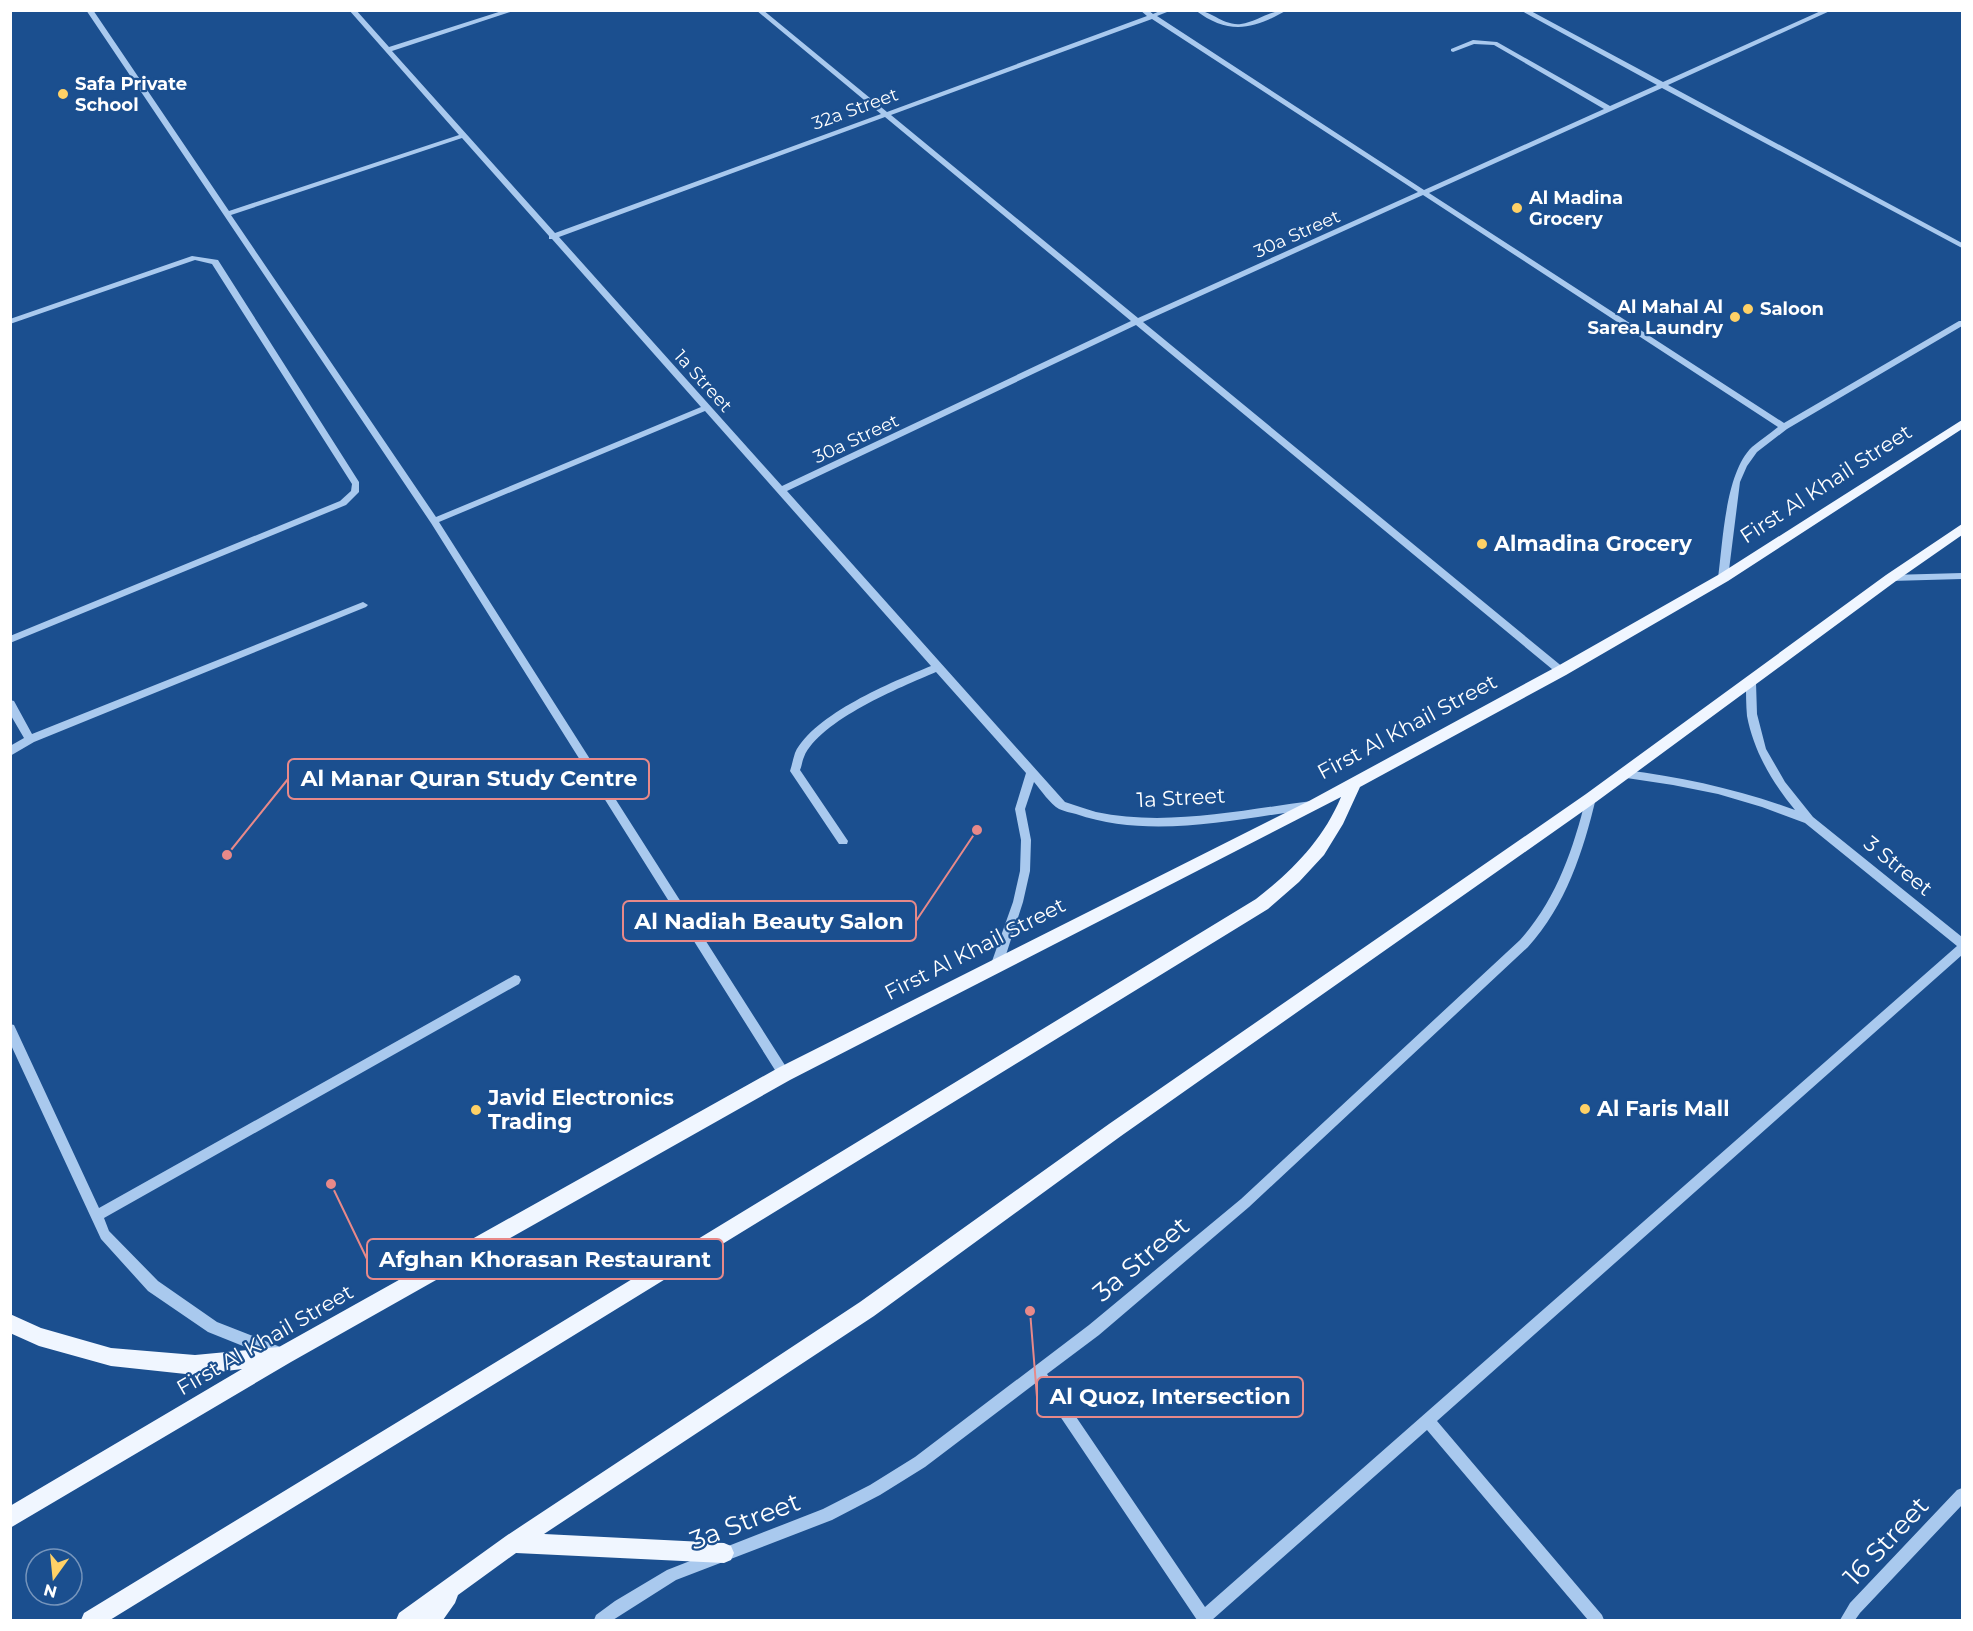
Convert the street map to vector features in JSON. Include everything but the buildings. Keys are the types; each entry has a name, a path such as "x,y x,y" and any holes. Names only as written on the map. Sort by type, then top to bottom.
{"main road":[{"name":"First Al Khail Street","path":"10,1518 284,1355 784,1074 1314,805 1561,671 1723,578 1962,424"},
{"path":"406,1620 513,1543 867,1309 1115,1130 1591,798 1751,683 1891,578 1962,529"},
{"path":"91,1620 1262,904 1295,878 1322,848 1342,816 1355,782"},
{"path":"10,1323 39,1337 111,1357 195,1365 284,1355"},
{"path":"513,1543 724,1553"},
{"path":"431,1620 455,1586"}],"street":[{"path":"89,10 434,520 784,1074"},
{"name":"1a Street","path":"351,10 1061,805 1100,817 1140,822 1175,822 1314,805"},
{"path":"387,50 513,10"},
{"path":"759,10 1561,671"},
{"path":"1143,10 1784,428"},
{"name":"32a Street","path":"552,237 1169,10"},
{"path":"1198,10 1217,23 1233,27 1242,26 1284,10"},
{"path":"1523,10 1962,246"},
{"name":"30a Street","path":"780,491 1138,321 1829,10"},
{"path":"1453,50 1473,42 1495,43 1610,109"},
{"path":"228,214 462,136"},
{"path":"10,322 195,258 215,262 356,484 355,492 343,504 10,640"},
{"path":"1723,578 1736,482 1743,465 1754,450 1784,428 1962,324"},
{"path":"434,520 705,408"},
{"path":"1891,578 1962,576"},
{"path":"10,752 30,739 363,605"},
{"path":"843,842 799,779 795,771 795,761 807,744 833,721 866,699 937,667"},
{"name":"3 Street","path":"1751,683 1752,714 1761,749 1781,785 1809,820 1962,943"},
{"path":"10,704 30,739"},
{"path":"998,964 1018,902 1024,871 1026,840 1020,809 1032,772"},
{"name":"3 Street","path":"1624,774 1670,778 1716,788 1758,800 1809,820"},
{"name":"3a Street","path":"601,1620 672,1575 827,1515 875,1490 920,1462 1094,1330 1245,1203 1494,973 1532,933 1561,890 1580,844 1591,798"},
{"path":"1038,1372 1204,1619 1962,948"},
{"path":"96,1216 515,980"},
{"path":"10,1029 105,1235 153,1286 213,1327 284,1355"},
{"path":"1428,1420 1597,1620"},
{"name":"16 Street","path":"1846,1620 1962,1495"}],"place":[{"name":"Safa Private School","path":"63,94"},
{"name":"Al Madina Grocery","path":"1517,208"},
{"name":"Saloon","path":"1748,309"},
{"name":"Al Mahal Al Sarea Laundry","path":"1735,317"},
{"name":"Almadina Grocery","path":"1482,544"},
{"name":"Al Nadiah Beauty Salon","path":"977,830"},
{"name":"Al Manar Quran Study Centre","path":"227,855"},
{"name":"Al Faris Mall","path":"1585,1109"},
{"name":"Javid Electronics Trading","path":"476,1110"},
{"name":"Afghan Khorasan Restaurant","path":"331,1184"},
{"name":"Al Quoz, Intersection","path":"1030,1311"}]}
